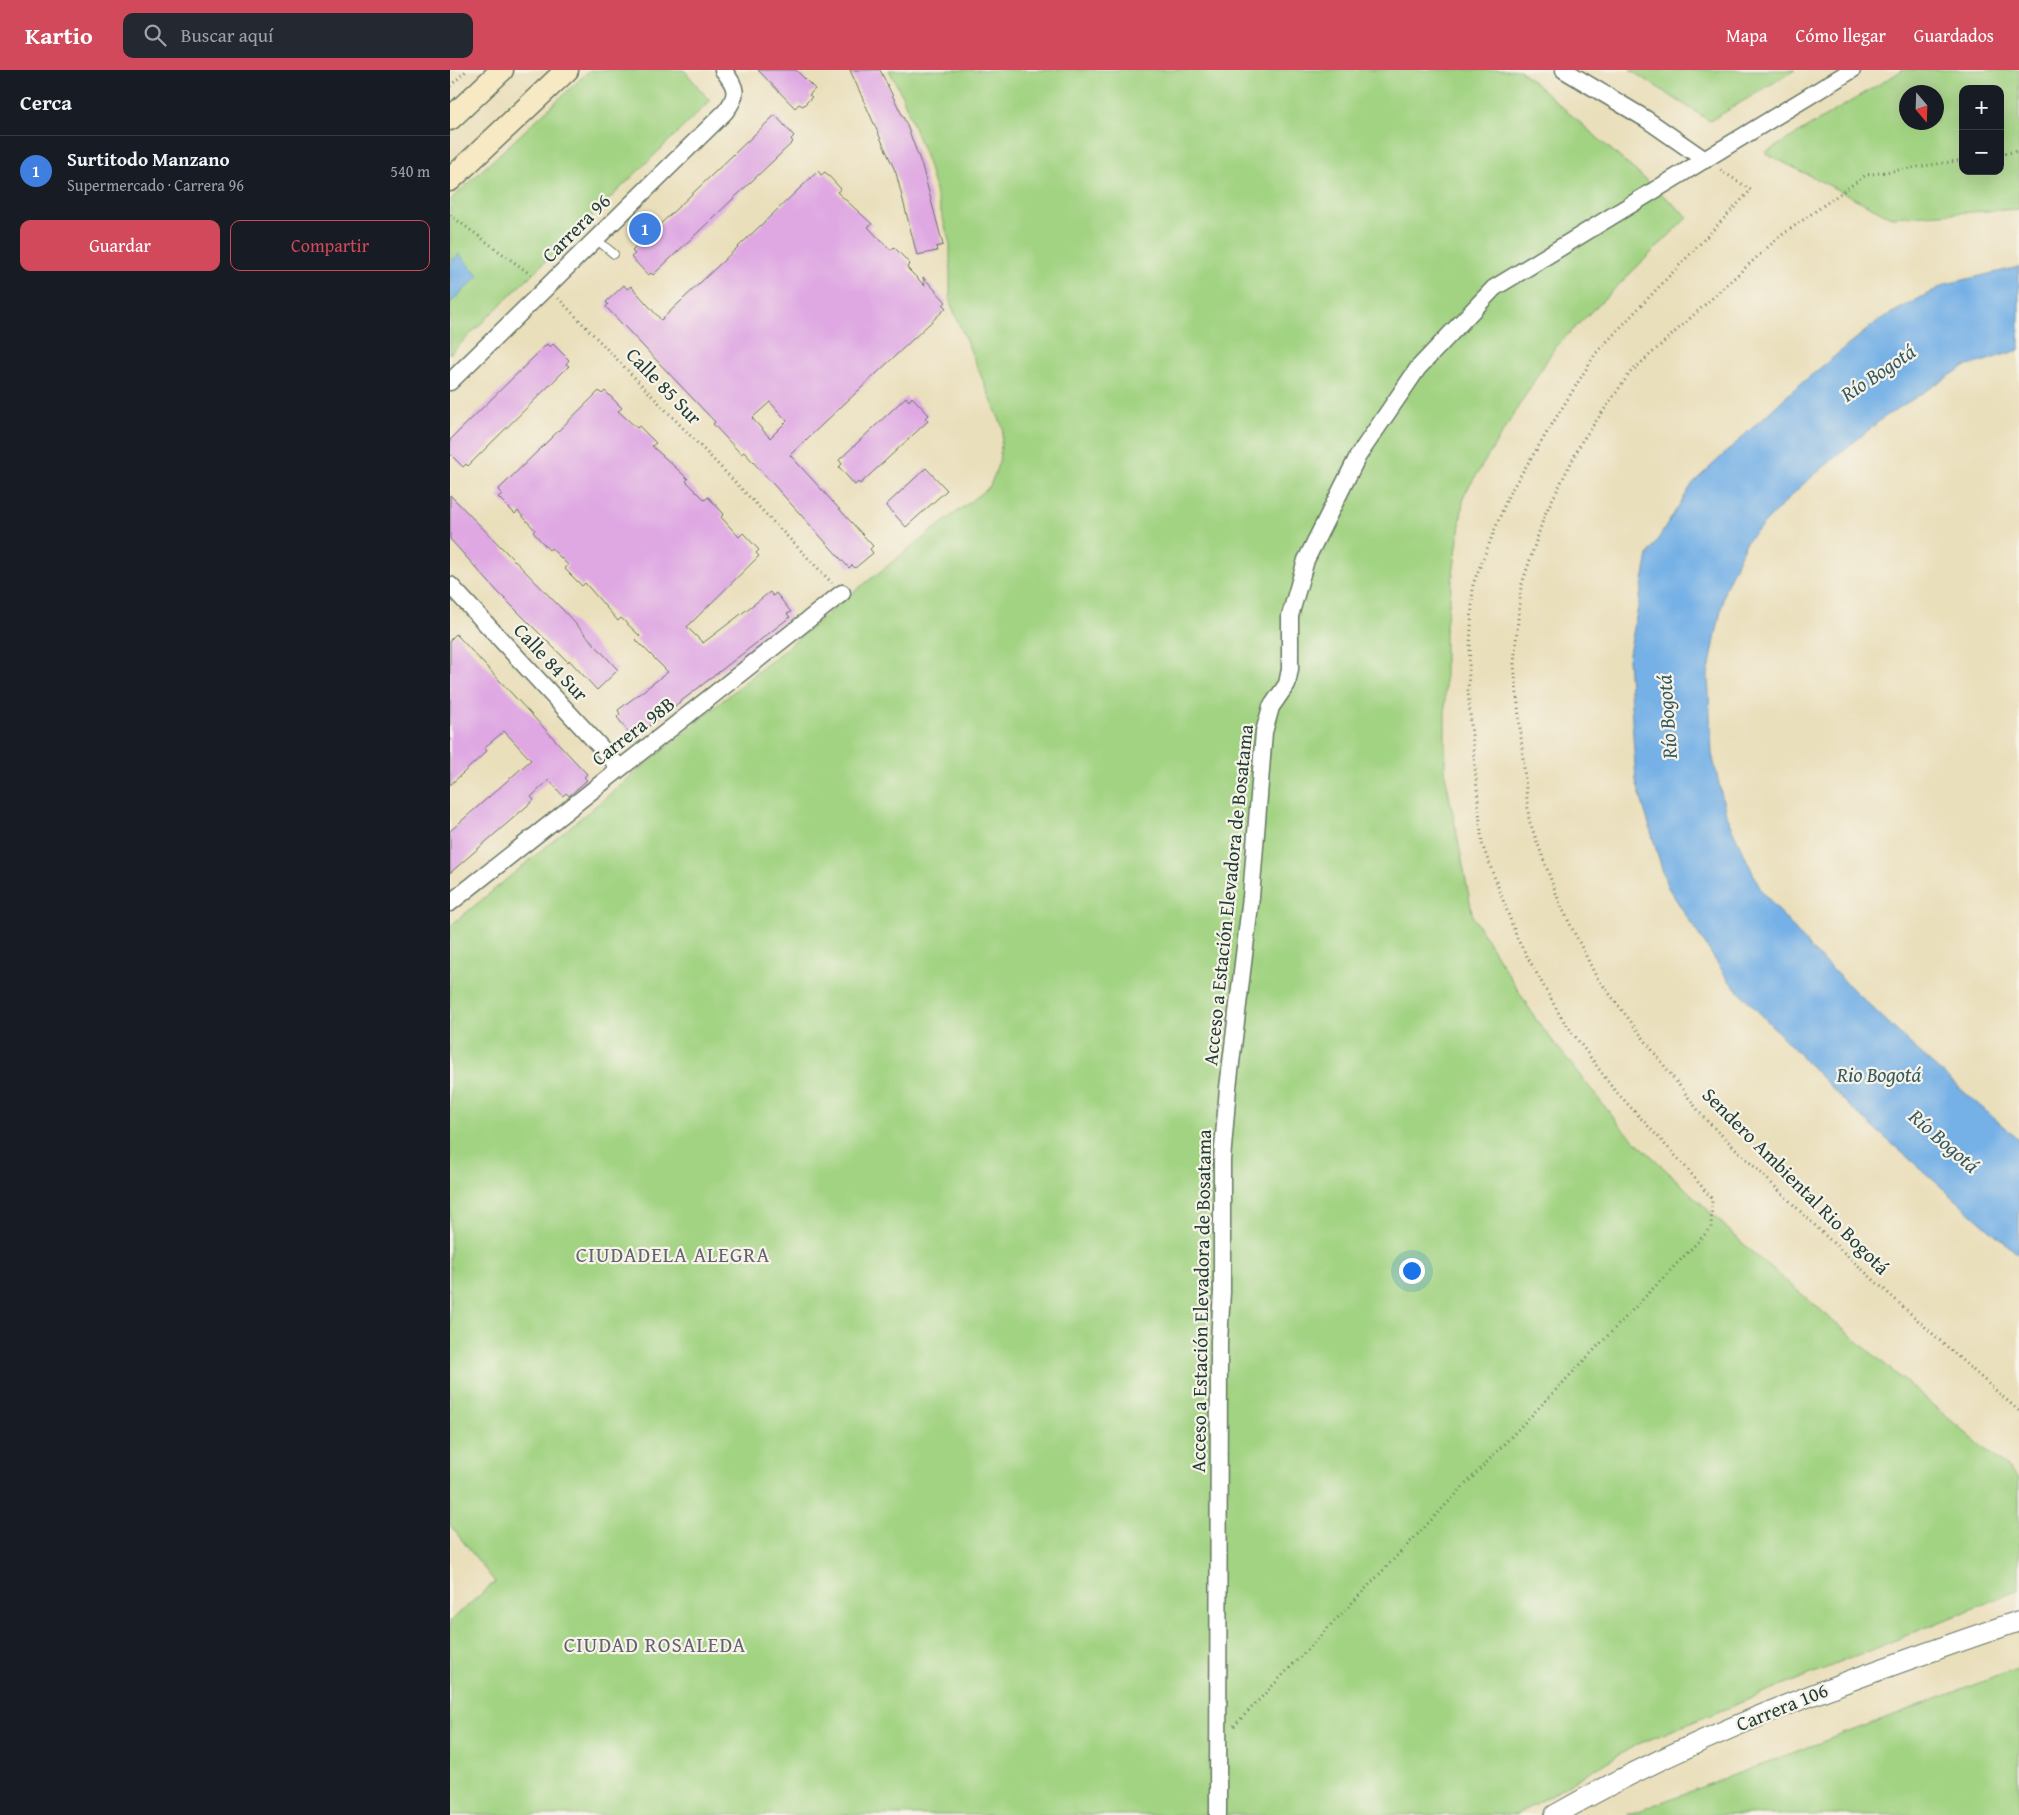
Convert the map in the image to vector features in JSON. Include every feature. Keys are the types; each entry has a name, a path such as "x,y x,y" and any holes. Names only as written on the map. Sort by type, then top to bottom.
{"main road":[{"path":"450,119 502,70"},
{"path":"450,180 567,70"}],"street":[{"name":"Carrera 96","path":"450,382 732,104 735,94 734,87 723,70"},
{"path":"1564,70 1646,119 1705,160"},
{"name":"Acceso a Estación Elevadora de Bosatama","path":"1218,1815 1220,1741 1219,1342 1222,1292 1222,1160 1228,1088 1251,897 1264,732 1271,707 1287,684 1290,669 1290,616 1306,560 1358,456 1413,376 1494,288 1852,70"},
{"name":"Calle 84 Sur","path":"450,585 620,768"},
{"name":"Carrera 98B","path":"450,903 842,593"},
{"name":"Carrera 106","path":"1555,1815 1610,1783 1762,1713 1911,1657 2019,1621"}],"lane":[{"path":"596,239 614,254"}],"path":[{"path":"450,86 467,70"},
{"path":"2004,153 2019,151"},
{"path":"1220,1741 1712,1228 1712,1199 1684,1164 1612,1087 1561,1017 1518,940 1482,844 1468,691 1473,584 1509,494 1596,353 1751,190 1705,160"},
{"name":"Sendero Ambiental Rio Bogotá","path":"1959,161 1866,175 1779,237 1630,373 1582,441 1545,514 1521,586 1514,664 1530,820 1560,904 1596,976 1704,1118 1830,1240 2019,1410"},
{"name":"Calle 85 Sur","path":"450,216 547,287 842,593"}],"green space":[{"path":"590,70 684,70 710,101 450,354 450,200"},
{"path":"889,70 1520,70 1688,217 1555,347 1464,495 1445,633 1445,774 1473,917 1537,1021 1621,1127 1752,1252 2019,1478 2019,1590 1636,1745 1516,1815 450,1815 450,1621 495,1582 450,1525 450,926 859,588 990,486 999,462 1003,428 950,302 950,244 928,164 901,93"},
{"path":"1630,70 1795,70 1710,121"},
{"path":"1903,70 2019,70 2019,209 1891,217 1765,153"},
{"path":"2019,1668 2019,1815 1627,1815"}],"water":[{"path":"459,254 479,276 450,303 450,263"},
{"name":"Rio Bogotá","path":"2019,267 2019,350 1962,368 1883,418 1801,486 1746,542 1725,589 1708,675 1712,754 1727,818 1761,890 1814,952 1923,1056 2019,1140 2019,1255 1849,1106 1729,981 1667,886 1636,781 1628,659 1648,555 1693,483 1792,391 1879,320 1946,284"}],"building":[{"path":"758,70 796,70 815,89 809,95 812,97 803,106 799,104 795,108"},
{"path":"850,70 880,70 906,123 922,166 943,245 936,247 937,251 917,255 896,173"},
{"path":"775,115 794,136 791,139 793,142 653,275 651,273 648,275 631,257 635,254 632,251"},
{"path":"818,171 821,175 825,172 841,189 837,192 872,224 868,227 887,247 891,250 894,247 910,264 907,267 909,270 925,286 923,277 946,302 943,305 946,308 790,455 873,546 870,549 873,553 855,568 852,565 849,568 744,452 741,454 713,424 715,422 606,307 608,304 606,302 624,285 627,289 631,286 661,320","holes":["770,402 787,421 770,438 752,418"]},
{"path":"547,344 550,347 553,344 569,360 566,364 569,366 468,466 466,464 463,467 450,454 450,440"},
{"path":"599,391 602,394 605,391 622,408 618,411 637,428 639,426 656,443 652,446 688,479 686,481 705,500 708,497 724,514 721,517 739,537 743,533 759,550 756,553 759,556 687,627 703,643 770,592 773,596 776,593 791,612 787,614 790,617 636,736 634,734 631,736 617,717 620,714 618,710 668,672 636,640 640,636 621,618 618,621 585,583 582,586 565,569 568,565 551,548 549,550 518,511 515,514 498,497 502,494 498,490"},
{"path":"906,397 909,401 912,397 929,415 925,418 928,421 860,484 858,482 855,485 839,467 842,464 839,460"},
{"path":"926,468 947,490 906,527 886,505"},
{"path":"450,495 563,610 618,670 597,690 569,660 568,662 497,591 450,539"},
{"path":"456,634 587,774 584,777 587,780 569,796 566,793 563,796 549,780 531,797 534,800 450,873 450,831 531,760 504,731 484,748 487,751 450,785 450,640"}],"place":[{"name":"Surtitodo Manzano","path":"645,229"}],"district":[{"name":"CIUDADELA ALEGRA","path":"673,1255"},
{"name":"CIUDAD ROSALEDA","path":"655,1645"}],"water label":[{"name":"Río Bogotá","path":"1878,373"},
{"name":"Río Bogotá","path":"1667,717"},
{"name":"Río Bogotá","path":"1944,1141"}]}
